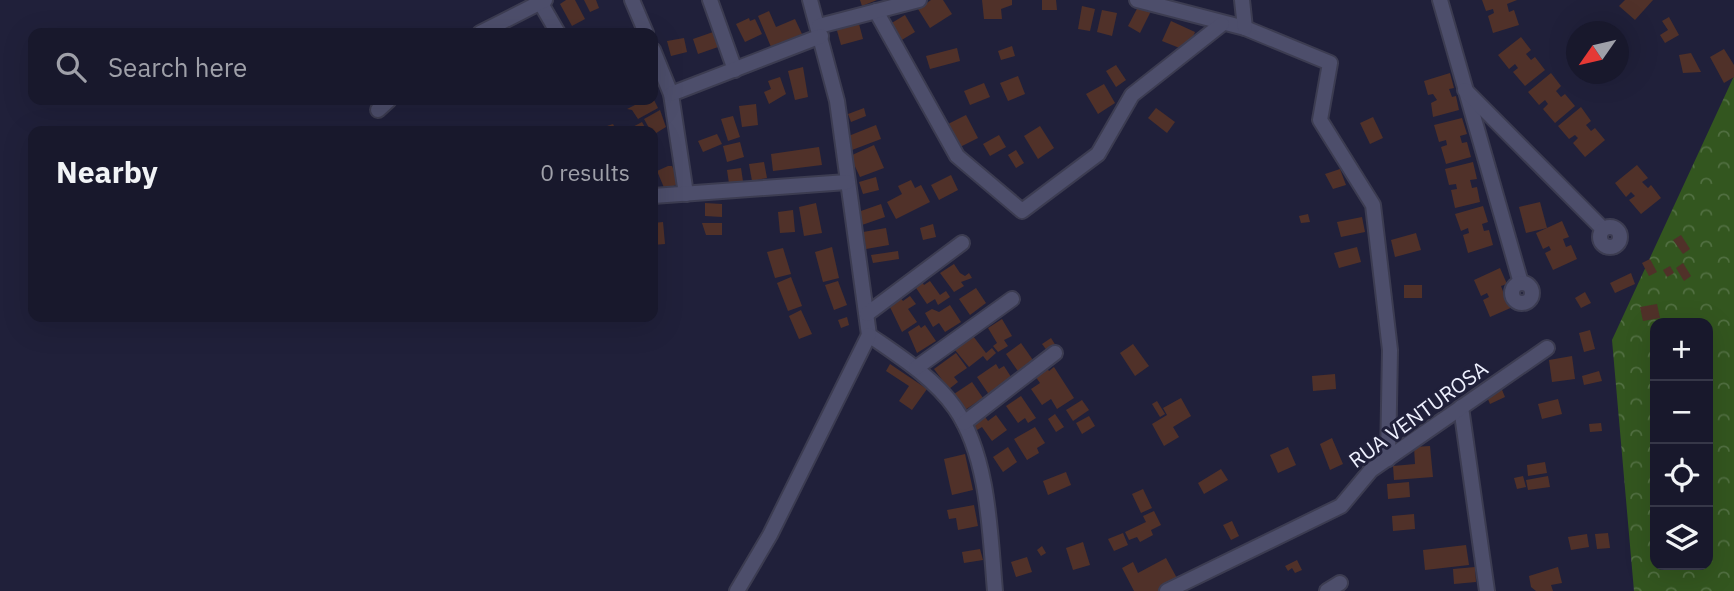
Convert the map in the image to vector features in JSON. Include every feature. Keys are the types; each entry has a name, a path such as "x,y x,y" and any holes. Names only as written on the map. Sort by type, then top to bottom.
{"street":[{"path":"632,0 644,28"},
{"path":"710,0 735,71"},
{"path":"737,591 769,535 869,335 846,182 838,101 810,0"},
{"path":"671,94 735,71 820,31 876,11 919,0"},
{"path":"1137,0 1245,28 1330,63 1320,120 1373,205 1390,350 1388,458"},
{"path":"1242,0 1245,28"},
{"path":"1440,0 1521,283"},
{"path":"490,28 542,1 556,28"},
{"path":"876,11 957,156 1022,212 1098,154 1132,95 1222,24"},
{"path":"658,79 671,94 686,194"},
{"path":"1464,89 1603,229"},
{"path":"658,197 846,182"},
{"path":"867,314 962,243"},
{"path":"916,368 1012,299"},
{"path":"869,335 916,368 954,407 964,423 983,481 995,591"},
{"name":"RUA VENTUROSA","path":"1167,591 1341,506 1371,470 1546,348"},
{"path":"964,423 1055,353"},
{"path":"1461,407 1487,591"},
{"path":"1327,591 1340,583"}],"green space":[{"path":"1734,76 1734,591 1634,591 1612,340"}],"building":[{"path":"566,0 575,0 585,19 572,26 560,4"},
{"path":"584,0 596,0 599,8 590,12"},
{"path":"860,0 877,0 862,6"},
{"path":"931,0 943,0 952,14 930,28 918,9"},
{"path":"982,0 1012,0 1012,5 1001,9 1002,19 984,19"},
{"path":"1042,0 1056,0 1057,10 1042,10"},
{"path":"1482,0 1517,0 1507,4 1509,12 1514,10 1519,25 1493,33 1488,16 1494,13 1493,9 1486,11"},
{"path":"1625,0 1653,0 1635,20 1619,6"},
{"path":"1140,3 1152,9 1140,33 1128,26"},
{"path":"1082,6 1095,9 1090,31 1078,29"},
{"path":"1102,10 1117,13 1112,36 1097,32"},
{"path":"769,11 776,27 795,19 802,34 771,47 758,16"},
{"path":"905,15 915,32 900,41 890,24"},
{"path":"1669,17 1679,35 1665,43 1660,35 1668,30 1662,21"},
{"path":"749,18 750,21 755,19 762,34 745,42 736,24"},
{"path":"1171,21 1195,32 1187,51 1162,41"},
{"path":"859,24 863,39 841,45 836,27"},
{"path":"716,31 721,46 698,54 693,39"},
{"path":"1521,37 1531,50 1526,54 1531,60 1535,57 1545,70 1525,86 1513,72 1518,68 1515,64 1509,69 1498,55"},
{"path":"684,38 687,52 671,56 667,41"},
{"path":"1012,46 1015,56 1001,60 998,51"},
{"path":"957,48 960,61 930,69 926,56"},
{"path":"1724,49 1734,65 1734,77 1724,83 1710,57"},
{"path":"1691,53 1701,72 1683,73 1679,55"},
{"path":"1116,65 1126,80 1116,87 1106,71"},
{"path":"803,67 808,97 795,100 788,71"},
{"path":"1450,73 1454,88 1449,89 1452,97 1456,96 1459,110 1433,117 1431,103 1437,100 1433,94 1428,95 1424,81"},
{"path":"1551,73 1561,86 1556,91 1561,97 1565,94 1575,106 1555,123 1543,109 1548,104 1545,100 1539,105 1528,92"},
{"path":"1018,76 1025,94 1008,101 1000,83"},
{"path":"780,77 786,94 769,104 764,92 771,89 768,81"},
{"path":"984,83 990,97 970,105 964,91"},
{"path":"1104,84 1115,103 1098,114 1086,94"},
{"path":"756,104 758,125 742,127 739,106"},
{"path":"635,105 656,105 658,108 638,119 632,110 627,109"},
{"path":"1581,107 1591,121 1586,125 1591,131 1595,128 1605,140 1585,157 1573,143 1578,138 1575,135 1569,139 1558,126"},
{"path":"864,108 866,116 851,122 848,114"},
{"path":"1156,108 1175,122 1167,133 1148,118"},
{"path":"660,110 666,127 658,132 658,126 648,126 644,119"},
{"path":"966,115 978,138 958,148 946,125"},
{"path":"733,116 740,137 728,141 721,119"},
{"path":"1373,117 1383,138 1370,144 1360,123"},
{"path":"1462,118 1467,134 1460,136 1462,143 1467,142 1471,157 1446,164 1441,147 1447,145 1446,140 1439,142 1434,125"},
{"path":"876,125 881,139 852,150 846,137"},
{"path":"1040,126 1054,148 1038,159 1024,136"},
{"path":"717,134 722,144 703,152 698,141"},
{"path":"999,135 1006,147 990,156 983,144"},
{"path":"740,142 744,157 727,162 723,146"},
{"path":"874,145 884,168 860,177 850,156"},
{"path":"819,147 822,165 773,171 771,154"},
{"path":"1016,150 1024,163 1016,168 1008,155"},
{"path":"764,162 767,178 752,181 749,164"},
{"path":"1473,162 1477,179 1470,180 1472,188 1477,187 1480,202 1455,208 1451,190 1457,189 1456,184 1449,185 1445,169"},
{"path":"1637,165 1648,178 1642,182 1648,188 1651,185 1661,198 1641,214 1629,200 1635,196 1631,192 1626,197 1615,183"},
{"path":"672,166 680,183 665,190 658,171"},
{"path":"741,168 744,188 730,190 727,170"},
{"path":"1340,169 1346,185 1333,189 1325,174"},
{"path":"951,175 958,190 939,200 931,185"},
{"path":"876,177 879,190 863,194 859,182"},
{"path":"911,180 915,188 921,185 930,202 896,219 887,202 902,194 898,186"},
{"path":"1540,202 1547,228 1526,233 1519,207"},
{"path":"705,203 722,204 722,217 705,216"},
{"path":"816,203 822,233 804,236 799,207"},
{"path":"881,204 885,217 862,225 858,212"},
{"path":"1483,206 1488,222 1482,224 1484,231 1489,230 1493,245 1468,253 1463,235 1469,233 1468,228 1461,231 1455,214"},
{"path":"793,210 795,232 780,233 778,212"},
{"path":"1308,214 1310,222 1301,223 1299,216"},
{"path":"1362,217 1365,232 1341,237 1337,222"},
{"path":"1562,221 1569,237 1563,239 1566,247 1571,245 1577,259 1553,270 1545,253 1551,250 1549,246 1543,249 1536,233"},
{"path":"658,222 663,222 665,244 658,245"},
{"path":"702,223 722,223 722,235 706,235"},
{"path":"933,224 936,237 923,240 920,228"},
{"path":"886,228 889,245 866,249 863,232"},
{"path":"1416,233 1421,250 1395,257 1391,240"},
{"path":"1681,235 1690,249 1683,254 1673,240"},
{"path":"832,247 839,278 823,282 815,252"},
{"path":"1357,247 1361,262 1339,268 1334,253"},
{"path":"783,248 791,274 775,278 767,252"},
{"path":"898,251 899,259 873,263 871,255"},
{"path":"1650,259 1657,272 1649,276 1642,263"},
{"path":"1683,263 1691,276 1684,281 1676,268"},
{"path":"954,264 960,273 965,276 969,273 972,278 961,282 964,286 954,292 940,273"},
{"path":"1670,266 1674,273 1667,277 1663,270"},
{"path":"1500,268 1507,284 1501,286 1504,294 1508,292 1515,306 1490,317 1483,300 1489,297 1487,293 1481,296 1474,280"},
{"path":"1631,273 1635,284 1615,293 1610,283"},
{"path":"791,277 802,306 788,311 777,283"},
{"path":"921,280 924,285 930,281 940,295 946,291 950,297 938,305 935,299 927,304 914,285"},
{"path":"838,281 847,305 834,310 825,285"},
{"path":"1404,285 1422,285 1422,298 1404,298"},
{"path":"976,288 986,303 970,315 959,299"},
{"path":"1585,292 1591,303 1581,308 1575,298"},
{"path":"899,296 903,301 910,296 916,304 908,309 917,322 902,332 888,303"},
{"path":"1657,304 1660,318 1643,321 1640,307"},
{"path":"950,305 961,322 945,332 939,323 933,327 925,313 932,309 939,312"},
{"path":"801,310 812,334 799,339 789,316"},
{"path":"847,317 849,325 841,328 838,320"},
{"path":"1002,319 1012,336 1004,340 1008,346 998,352 993,346 997,343 988,328"},
{"path":"919,325 921,328 925,325 936,341 917,353 908,332"},
{"path":"1590,330 1595,349 1584,352 1579,333"},
{"path":"973,336 986,353 992,348 996,353 987,361 983,356 969,367 955,350"},
{"path":"1051,338 1056,346 1048,352 1042,344"},
{"path":"1021,343 1035,363 1020,374 1006,354"},
{"path":"1133,344 1149,366 1135,376 1120,353"},
{"path":"956,353 967,368 954,377 958,382 949,389 934,369"},
{"path":"1572,356 1575,379 1552,382 1549,360"},
{"path":"890,364 927,389 912,410 899,401 909,386 886,371"},
{"path":"996,364 999,369 1004,366 1013,380 990,396 977,377"},
{"path":"1045,365 1049,371 1054,367 1074,398 1057,409 1051,399 1042,405 1031,389 1040,383 1033,373"},
{"path":"1599,371 1602,381 1584,385 1582,376"},
{"path":"1335,374 1336,389 1313,391 1312,376"},
{"path":"972,382 983,398 965,410 954,394"},
{"path":"1500,385 1505,397 1490,404 1485,392"},
{"path":"1021,396 1036,418 1028,423 1025,418 1018,423 1006,406"},
{"path":"1181,398 1191,416 1173,427 1179,437 1164,446 1152,424 1167,415 1163,408"},
{"path":"1558,399 1562,414 1542,419 1538,404"},
{"path":"1082,400 1089,410 1073,421 1066,410"},
{"path":"1157,401 1165,414 1160,417 1152,404"},
{"path":"1055,414 1064,427 1056,432 1048,419"},
{"path":"996,415 1007,430 992,441 982,427 977,430 974,425 985,417 988,421"},
{"path":"1089,416 1095,426 1082,434 1076,423"},
{"path":"1601,423 1602,431 1590,432 1589,424"},
{"path":"1035,427 1045,443 1037,448 1039,453 1027,460 1014,439"},
{"path":"1332,438 1343,464 1330,470 1320,444"},
{"path":"1430,446 1433,477 1394,480 1393,466 1415,464 1414,447"},
{"path":"1008,447 1017,462 1003,472 993,457"},
{"path":"1288,447 1296,465 1278,473 1270,455"},
{"path":"965,454 973,490 952,495 944,459"},
{"path":"1545,462 1547,473 1528,476 1527,465"},
{"path":"1221,469 1228,480 1204,494 1198,483"},
{"path":"1066,472 1071,485 1048,495 1043,481"},
{"path":"1523,476 1526,487 1517,489 1514,478"},
{"path":"1548,476 1550,487 1528,490 1526,480"},
{"path":"1409,482 1410,497 1388,499 1387,484"},
{"path":"1143,489 1152,508 1141,513 1132,494"},
{"path":"974,505 978,526 958,530 956,518 949,519 947,510"},
{"path":"1154,511 1161,525 1151,530 1153,535 1140,542 1137,537 1129,540 1125,532 1146,522 1143,516"},
{"path":"1414,514 1415,529 1393,531 1392,516"},
{"path":"1232,521 1239,536 1231,540 1223,525"},
{"path":"1123,533 1128,545 1114,551 1108,539"},
{"path":"1608,533 1610,548 1597,549 1595,534"},
{"path":"1587,534 1589,547 1571,550 1568,537"},
{"path":"1083,542 1090,565 1073,570 1066,548"},
{"path":"1466,545 1469,565 1425,570 1423,550"},
{"path":"1042,546 1046,553 1041,556 1037,550"},
{"path":"980,549 983,560 964,563 962,552"},
{"path":"1027,557 1032,572 1016,577 1011,562"},
{"path":"1166,558 1178,580 1158,591 1134,591 1122,568 1133,562 1138,573"},
{"path":"1297,560 1302,570 1295,573 1292,568 1288,571 1285,566"},
{"path":"1475,567 1476,582 1454,584 1453,569"},
{"path":"1558,567 1562,583 1551,585 1553,591 1536,591 1531,587 1529,576"}]}
